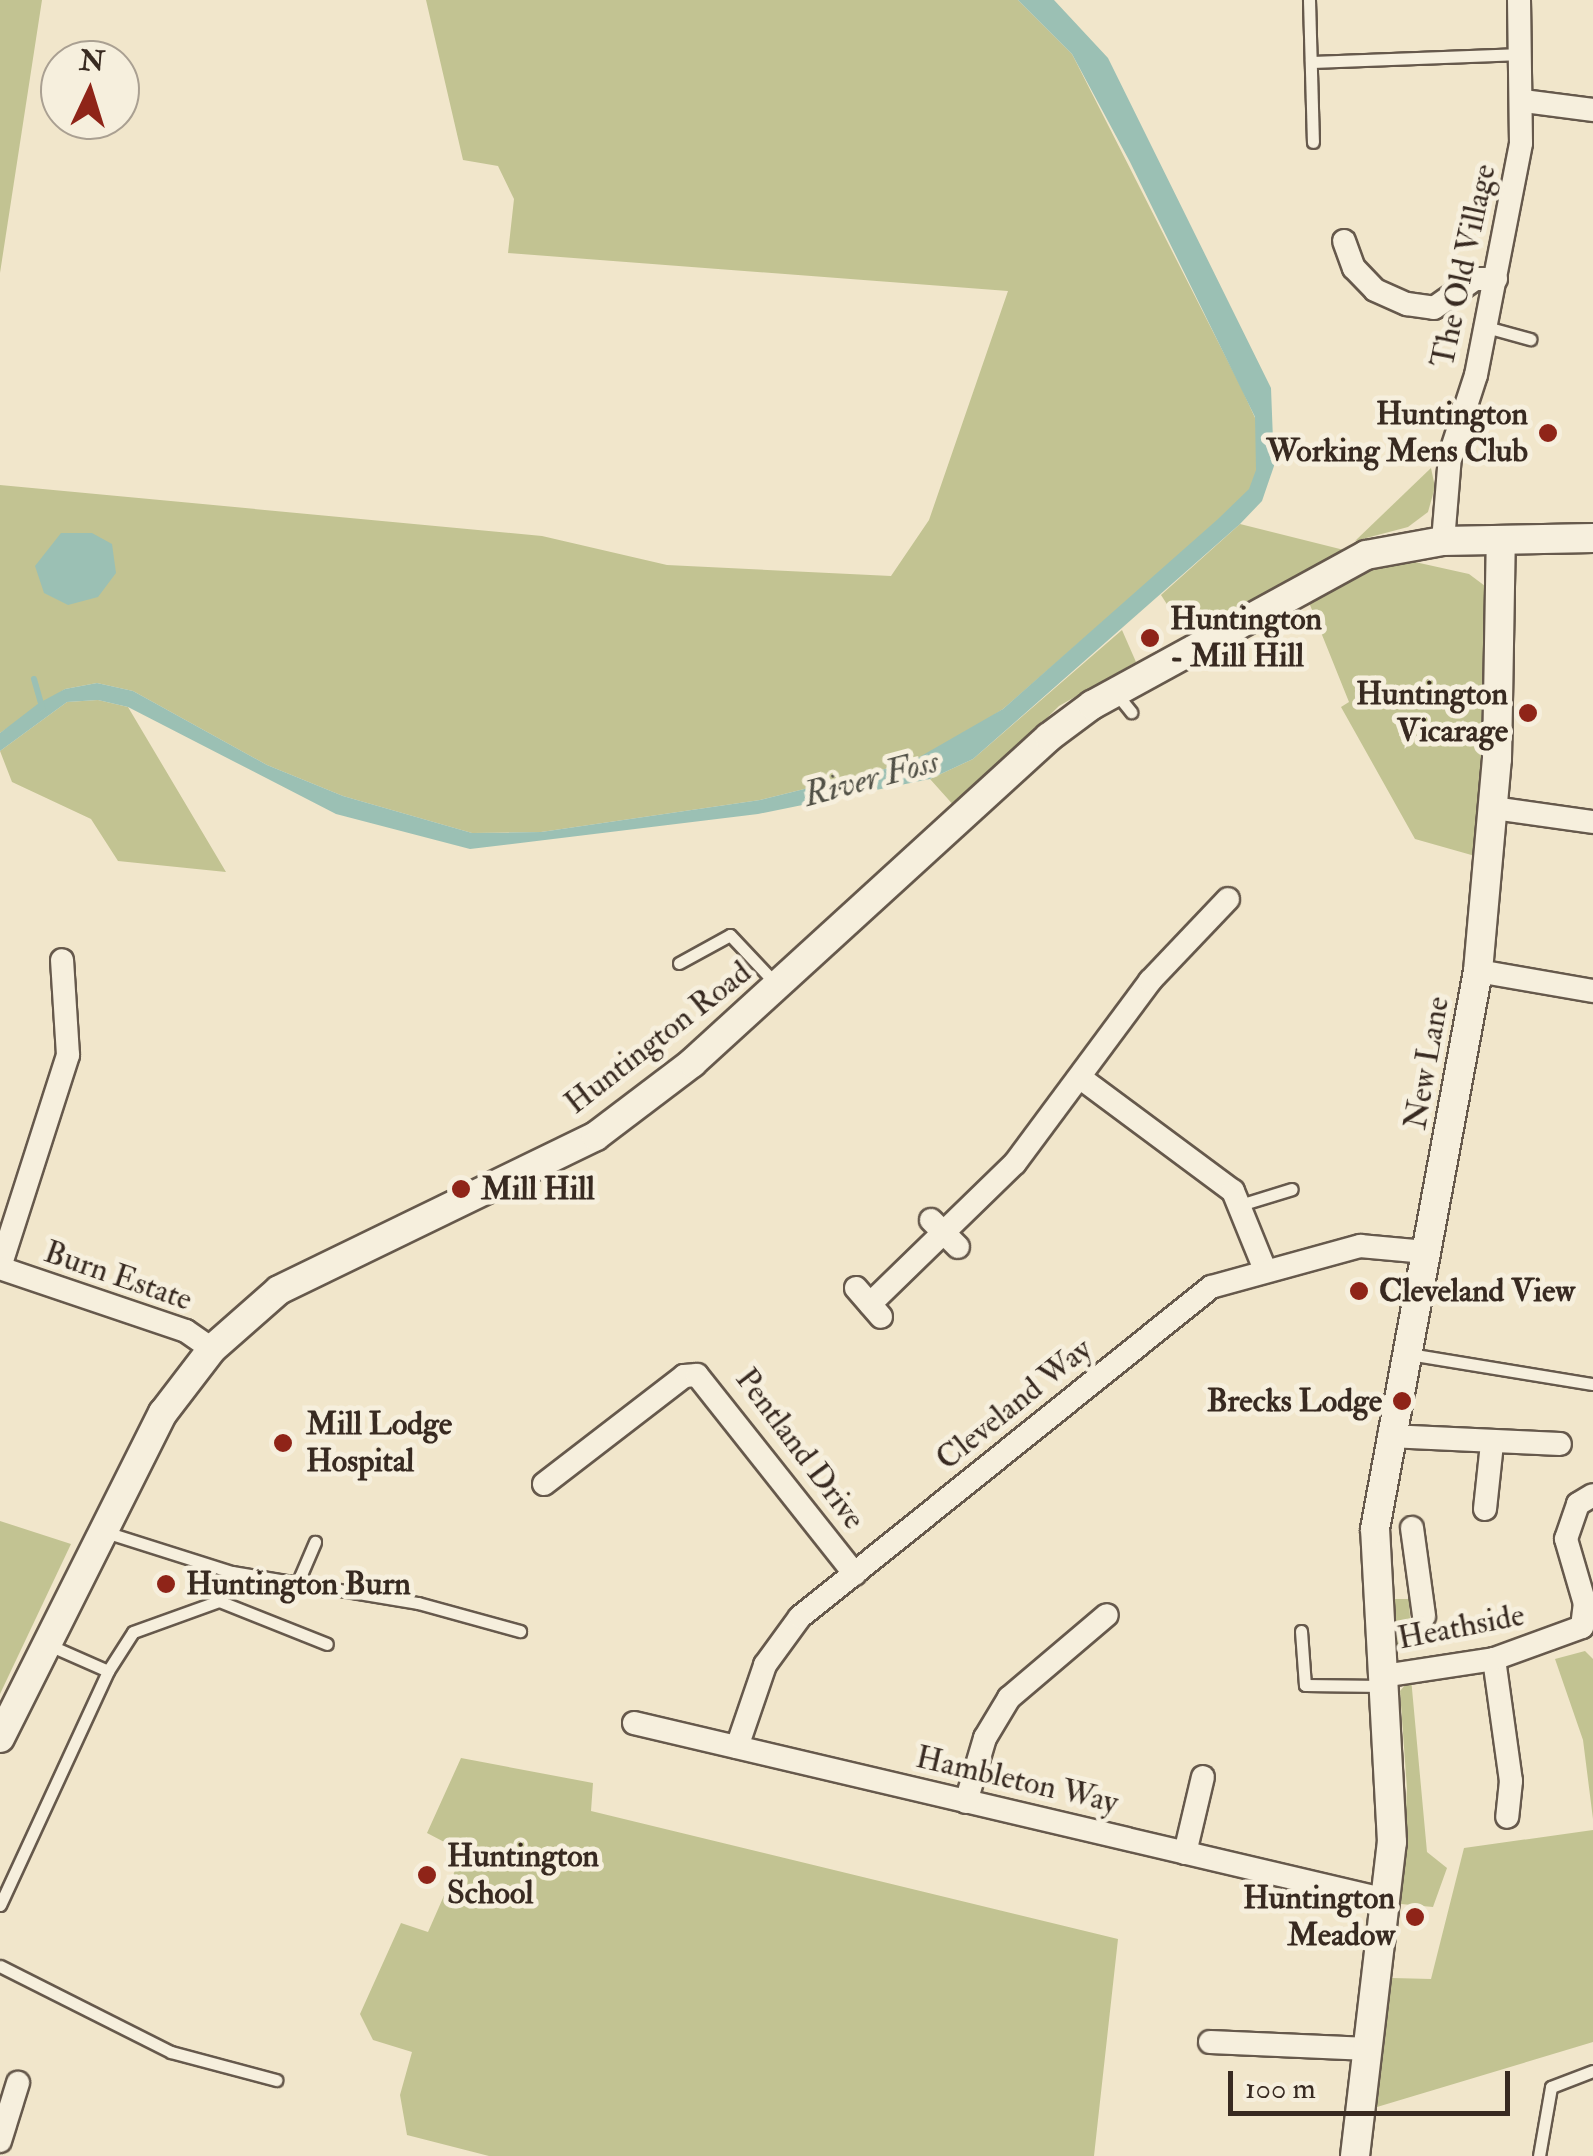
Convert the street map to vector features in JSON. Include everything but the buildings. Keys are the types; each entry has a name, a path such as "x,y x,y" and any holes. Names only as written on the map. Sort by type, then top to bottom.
{"street":[{"name":"The Old Village","path":"1442,541 1450,455 1486,327 1524,101 1519,0"},
{"path":"1524,101 1593,110"},
{"path":"1344,241 1354,268 1375,290 1407,304 1434,308 1475,280 1496,279"},
{"name":"Huntington Road","path":"0,1738 101,1531 164,1413 212,1349 278,1290 319,1266 504,1185 596,1136 779,987 1049,736 1123,702 1366,555 1442,541 1593,538"},
{"name":"New Lane","path":"1354,2156 1392,1842 1374,1529 1388,1436 1478,972 1493,808 1500,540"},
{"path":"1493,808 1593,822"},
{"path":"869,1303 1015,1163 1082,1079 1150,981 1228,899"},
{"name":"Burn Estate","path":"62,960 68,1055 0,1268 186,1331 212,1349"},
{"path":"1478,972 1593,991"},
{"path":"1082,1079 1217,1176 1240,1204 1265,1270"},
{"name":"Cleveland Way","path":"738,1748 752,1694 778,1642 854,1574 1201,1294 1265,1270 1360,1246 1426,1252"},
{"name":"Pentland Drive","path":"544,1484 684,1376 697,1375 854,1574"},
{"path":"1388,1436 1492,1444 1560,1444"},
{"path":"1485,1509 1492,1444"},
{"name":"Heathside","path":"1383,1681 1494,1659 1582,1626 1585,1604 1566,1538 1578,1504 1593,1496"},
{"path":"1412,1528 1424,1616"},
{"path":"1376,1592 1420,1589"},
{"path":"966,1802 985,1738 1009,1698 1106,1616"},
{"path":"1494,1659 1511,1781 1507,1817"},
{"name":"Hambleton Way","path":"634,1723 1386,1900"},
{"path":"1185,1853 1203,1777"},
{"path":"1210,2042 1369,2049"},
{"path":"0,2141 18,2082"}],"lane":[{"path":"1309,0 1314,142"},
{"path":"1311,62 1523,54"},
{"path":"1486,327 1530,339"},
{"path":"679,963 718,936 730,935 779,987"},
{"path":"1240,1204 1292,1188"},
{"path":"1405,1354 1593,1384"},
{"path":"101,1531 232,1572 418,1604 520,1631"},
{"path":"297,1584 315,1542"},
{"path":"0,1906 108,1672 133,1632 220,1601 327,1644"},
{"path":"1301,1631 1305,1685 1383,1681"},
{"path":"45,1644 108,1672"},
{"path":"0,1966 171,2052 276,2080"},
{"path":"1539,2156 1551,2087 1593,2071"}],"green space":[{"path":"0,0 42,0 0,273"},
{"path":"426,0 1018,0 1072,54 1241,387 1256,420 1258,467 1249,494 1003,709 952,742 909,763 760,800 541,832 472,833 343,796 267,765 133,691 97,683 65,689 0,733 0,485 542,536 667,565 891,576 929,520 1008,291 508,253 514,199 498,166 463,160"},
{"path":"1431,468 1435,487 1428,512 1408,527 1355,541"},
{"path":"1240,524 1348,551 1186,634 1161,595"},
{"path":"1406,560 1469,574 1485,586 1491,603 1475,856 1415,839 1341,707 1349,702 1308,600 1374,565"},
{"path":"1122,630 1136,662 1059,706 956,808 930,779 973,759"},
{"path":"98,700 128,707 226,872 118,861 91,819 12,782 0,751 67,702"},
{"path":"0,1521 71,1544 0,1694"},
{"path":"1392,1599 1409,1599 1410,1618 1431,1616 1434,1646 1395,1650"},
{"path":"1585,1651 1593,1659 1593,1819 1583,1740 1555,1659"},
{"path":"1411,1678 1427,1852 1447,1868 1433,1907 1401,1904 1407,1789 1400,1691"},
{"path":"461,1758 593,1783 591,1811 1118,1939 1094,2156 489,2156 407,2135 400,2095 412,2052 373,2040 360,2014 401,1923 428,1932 457,1866 450,1845 427,1833"},
{"path":"1593,1830 1593,2042 1377,2107 1392,1978 1431,1979 1464,1848"}],"water":[{"name":"River Foss","path":"1018,0 1054,0 1108,58 1271,388 1274,466 1262,501 1240,524 973,759 930,779 758,814 470,849 336,814 128,707 98,700 67,702 0,751 0,733 39,703 65,689 97,683 133,691 267,765 343,796 472,833 541,832 760,800 909,763 1003,709 1218,519 1249,489 1256,470 1255,417 1130,162 1072,54"},
{"path":"61,533 92,533 112,544 116,573 98,597 68,605 44,593 35,566"}],"waterway":[{"path":"34,679 43,710"}],"place":[{"name":"Huntington Working Mens Club","path":"1548,433"},
{"name":"Huntington - Mill Hill","path":"1150,638"},
{"name":"Huntington Vicarage","path":"1528,713"},
{"name":"Mill Hill","path":"461,1189"},
{"name":"Cleveland View","path":"1359,1291"},
{"name":"Brecks Lodge","path":"1402,1401"},
{"name":"Mill Lodge Hospital","path":"283,1443"},
{"name":"Huntington Burn","path":"166,1584"},
{"name":"Huntington School","path":"427,1875"},
{"name":"Huntington Meadow","path":"1415,1917"}]}
